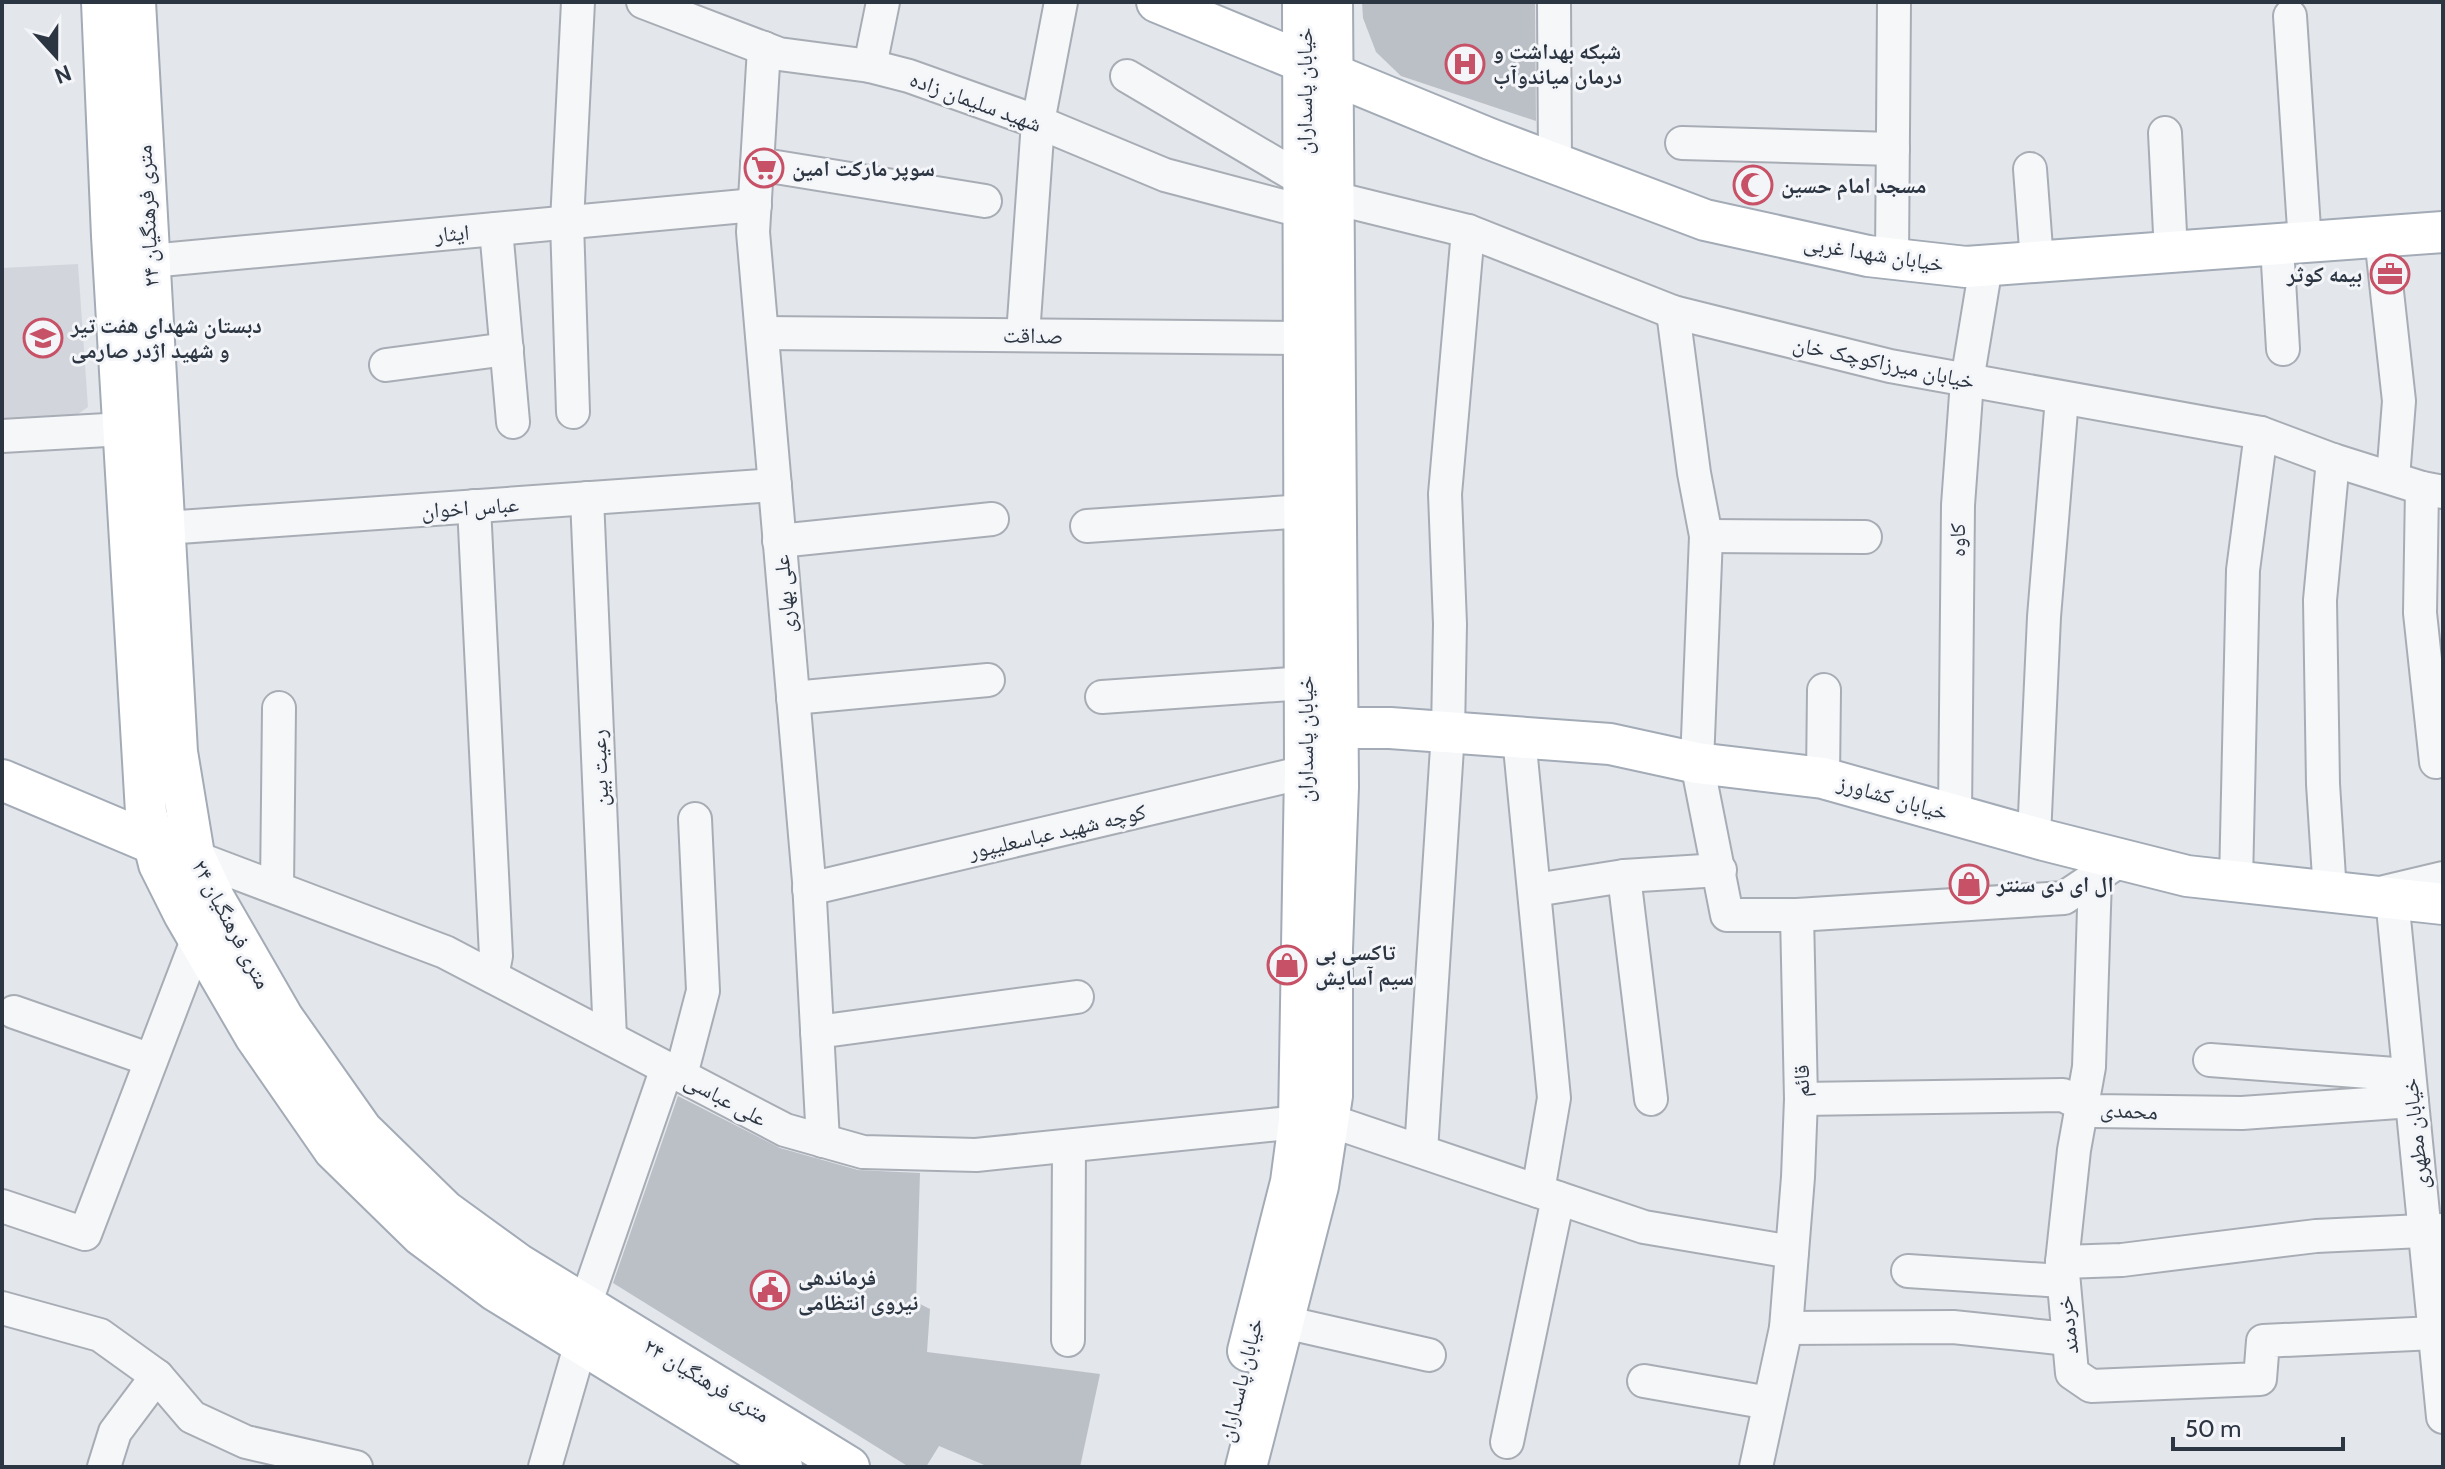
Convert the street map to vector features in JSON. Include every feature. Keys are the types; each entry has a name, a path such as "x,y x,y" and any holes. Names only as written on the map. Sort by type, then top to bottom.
{"main road":[{"name":"۲۴ متری فرهنگیان","path":"102,2 124,429 147,528 194,855 215,900 283,1018 362,1130 445,1211 518,1264 583,1324 782,1467"},
{"name":"۲۴ متری فرهنگیان","path":"135,2 150,261 146,812 159,864 255,1036 334,1150 421,1235 496,1291 583,1324 849,1467"},
{"name":"خیابان شهدا غربی","path":"1157,2 1555,163 1705,220 1868,256 1966,267 2443,232"},
{"name":"خیابان پاسداران","path":"1303,2 1318,68"},
{"name":"خیابان پاسداران","path":"1318,68 1332,2"},
{"path":"1318,68 1315,197 1321,728"},
{"name":"خیابان پاسداران","path":"1218,1467 1291,1182 1314,1121 1332,1096 1332,949 1338,787 1305,683 1305,338 1315,197"},
{"name":"خیابان پاسداران","path":"1246,1467 1318,1186 1305,772 1321,728"},
{"name":"خیابان کشاورز","path":"1321,728 1390,728 1610,744 1697,763 1823,778 1955,815 2034,829 2109,868 2443,904"},
{"path":"2,780 154,844"}],"street":[{"path":"573,412 567,222 578,2"},
{"path":"870,66 883,2"},
{"path":"1023,335 1038,122 1061,2"},
{"path":"1554,2 1555,163"},
{"path":"1892,259 1894,2"},
{"name":"شهید سلیمان زاده","path":"658,5 779,54 870,66 909,76 1038,122 1165,175 1315,197"},
{"path":"2283,349 2291,245 2290,16"},
{"name":"علی بهاری","path":"764,48 753,232 809,889 823,1141"},
{"path":"1127,76 1315,197"},
{"path":"2165,133 2171,253"},
{"path":"1682,143 1893,149"},
{"path":"757,164 985,201"},
{"path":"2030,169 2037,262"},
{"name":"خیابان میرزاکوچک خان","path":"1315,197 1468,231 1673,312 1890,366 2261,433 2333,460 2420,486"},
{"name":"ایثار","path":"150,261 755,205"},
{"path":"496,229 513,422"},
{"path":"1421,1151 1448,732 1450,624 1445,494 1468,231"},
{"path":"2381,237 2399,401 2420,486 2420,613 2436,762"},
{"name":"کاوه","path":"1955,815 1958,505 1967,381 1986,266"},
{"path":"1673,312 1694,473 1706,536 1697,763 1727,915 1797,915 2064,898 2109,868"},
{"name":"صداقت","path":"762,333 1305,338"},
{"path":"386,365 507,349"},
{"path":"2034,829 2044,617 2062,398"},
{"path":"2,436 124,429"},
{"path":"2236,882 2243,570 2261,433"},
{"name":"خیابان مطهری","path":"2333,460 2320,600 2323,784 2363,896 2410,1088 2434,1230 2443,1417"},
{"name":"عباس اخوان","path":"147,528 775,485"},
{"name":"رعیت بین","path":"587,498 610,1038"},
{"path":"474,506 496,956 492,976"},
{"path":"1087,526 1305,511"},
{"path":"779,541 992,519"},
{"path":"1706,536 1865,537"},
{"path":"793,698 988,680"},
{"path":"1102,697 1305,683"},
{"path":"1823,778 1824,690"},
{"path":"277,888 279,708"},
{"path":"1507,1442 1548,1194 1554,1098 1519,737"},
{"name":"کوچه شهید عباسعلیپور","path":"809,889 1305,772"},
{"path":"545,1467 583,1324 703,991 695,819"},
{"name":"علی عباسی","path":"154,844 194,855 445,952 785,1130 863,1152 962,1155 1314,1121"},
{"name":"خردمند","path":"2109,868 2089,1067 2074,1150 2062,1271 2072,1373 2091,1386 2260,1379 2263,1341 2438,1352"},
{"path":"1535,890 1624,876 1720,870"},
{"path":"1624,876 1651,1099"},
{"path":"2363,896 2443,878"},
{"name":"قائم","path":"1757,1466 1786,1328 1792,1252 1801,1099 1797,915"},
{"path":"2,1206 85,1234 198,938"},
{"path":"817,1032 1077,997"},
{"path":"14,1012 151,1060"},
{"path":"2210,1060 2410,1088"},
{"name":"محمدی","path":"1801,1099 2063,1095 2094,1111 2242,1113 2410,1088"},
{"path":"1314,1121 1421,1151 1644,1227 1792,1252"},
{"path":"1068,1340 1069,1146"},
{"path":"1908,1271 2062,1271 2122,1260 2316,1236 2434,1230"},
{"path":"2,1308 100,1335 157,1376 192,1417 246,1442 356,1467"},
{"path":"1284,1322 1429,1355"},
{"path":"1786,1328 1953,1327 2068,1339"},
{"path":"104,1467 115,1432 157,1376"},
{"path":"1644,1381 1769,1403"}],"shaded area":[{"name":"دبستان شهدای هفت تیر و شهید اژدر صارمی","path":"78,264 88,407 68,421 2,424 2,268"}],"building":[{"name":"شبکه بهداشت و درمان میاندوآب","path":"1362,2 1535,2 1536,121 1401,76 1376,52 1363,18"},
{"name":"فرماندهی نیروی انتظامی","path":"678,1096 780,1148 858,1170 920,1173 916,1302 930,1309 927,1352 1100,1374 1080,1467 989,1467 939,1446 926,1467 909,1467 613,1283"}],"place":[{"name":"شبکه بهداشت و درمان میاندوآب","path":"1465,64"},
{"name":"سوپر مارکت امین","path":"764,168"},
{"name":"مسجد امام حسین","path":"1753,185"},
{"name":"بیمه کوثر","path":"2390,274"},
{"name":"دبستان شهدای هفت تیر و شهید اژدر صارمی","path":"43,338"},
{"name":"ال ای دی سنتر","path":"1969,884"},
{"name":"تاکسی بی سیم آسایش","path":"1287,965"},
{"name":"فرماندهی نیروی انتظامی","path":"770,1290"}]}
